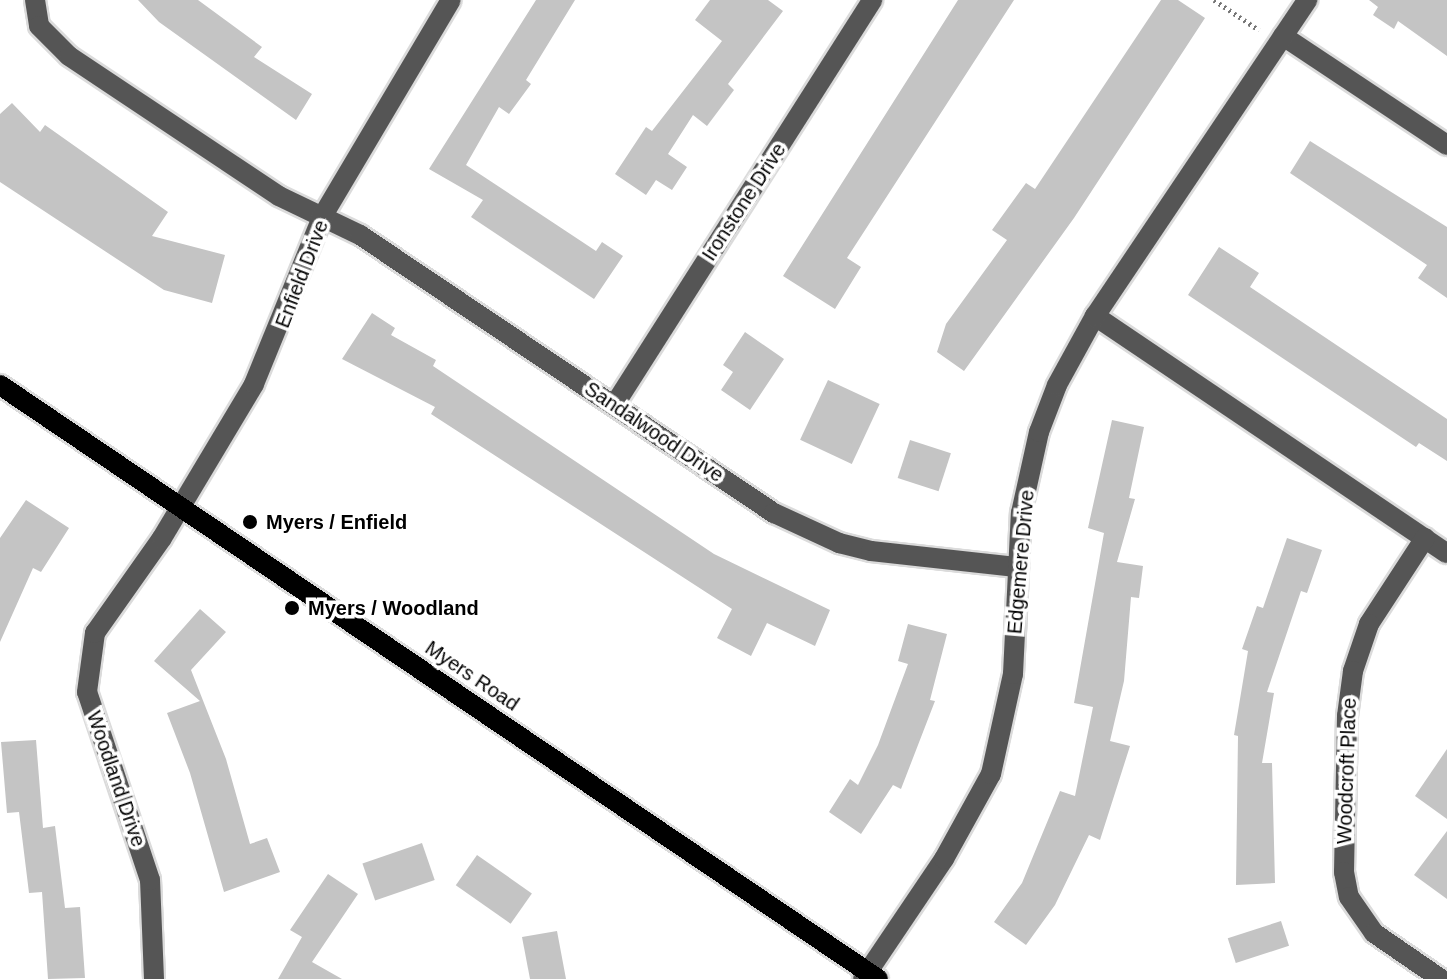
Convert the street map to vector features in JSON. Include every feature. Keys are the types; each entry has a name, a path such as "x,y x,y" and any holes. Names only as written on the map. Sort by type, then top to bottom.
{"main road":[{"name":"Myers Road","path":"0,385 870,977"}],"street":[{"name":"Sandalwood Drive","path":"35,0 39,26 69,56 279,196 360,235 809,531 905,557 1016,567"},
{"name":"Enfield Drive","path":"178,507 269,356 322,217 451,0"},
{"name":"Ironstone Drive","path":"615,404 872,0"},
{"name":"Edgemere Drive","path":"870,977 944,859 991,774 1013,674 1016,567 1039,432 1057,385 1095,316 1307,0"},
{"path":"1283,36 1447,145"},
{"path":"1095,316 1447,553"},
{"name":"Woodland Drive","path":"154,979 150,880 87,692 95,633 178,507"},
{"name":"Woodcroft Place","path":"1425,538 1369,624 1353,671 1347,716 1344,872 1349,897 1374,933 1441,979"}],"path":[{"path":"1214,0 1261,31 1283,36"}],"building":[{"path":"138,0 198,0 262,47 254,57 312,94 296,120 159,22"},
{"path":"536,0 575,0 526,80 531,84 509,114 499,107 466,165 596,251 602,242 623,256 594,299 471,217 483,200 429,169"},
{"path":"710,0 768,0 783,11 728,84 734,90 707,126 693,115 668,154 687,167 672,190 656,180 646,195 615,174 646,127 652,131 722,41 695,20"},
{"path":"958,0 1014,0 847,258 861,267 835,309 783,276"},
{"path":"1161,0 1178,0 1205,18 1074,218 964,371 937,352 946,324 1007,240 992,230 1026,183 1035,189"},
{"path":"1369,0 1447,0 1447,56 1398,21 1394,29 1373,15 1378,7"},
{"path":"12,103 40,132 45,125 168,212 152,236 225,255 212,303 164,290 0,182 0,114"},
{"path":"1310,141 1447,227 1447,298 1418,278 1427,265 1290,173"},
{"path":"1219,247 1259,273 1250,287 1447,419 1447,461 1419,443 1416,447 1188,295"},
{"path":"372,313 395,328 391,335 436,360 433,366 714,554 830,610 815,646 767,623 751,656 717,638 732,609 431,414 435,407 342,359"},
{"path":"745,332 784,359 750,410 721,390 733,372 723,365"},
{"path":"828,380 880,404 852,464 800,440"},
{"path":"1112,420 1144,427 1129,498 1135,499 1117,562 1143,566 1139,598 1131,597 1124,681 1110,741 1130,746 1100,840 1089,835 1055,905 1026,945 994,922 1022,883 1060,791 1075,796 1093,707 1074,703 1104,533 1088,528"},
{"path":"910,440 951,453 939,491 898,478"},
{"path":"26,500 69,528 41,572 33,568 0,642 0,538"},
{"path":"1287,538 1322,550 1307,593 1301,591 1267,692 1274,693 1262,763 1272,763 1275,883 1236,885 1238,736 1234,735 1248,651 1242,649 1257,606 1263,608"},
{"path":"200,609 226,632 191,670 226,759 250,844 267,838 280,872 224,892 190,773 167,713 200,701 154,661"},
{"path":"908,624 947,634 930,700 935,701 901,789 893,785 861,834 829,812 850,779 858,785 878,745 908,664 898,661"},
{"path":"36,740 43,828 55,826 65,908 80,907 85,978 48,979 42,892 29,893 19,812 7,813 1,742"},
{"path":"1447,749 1447,819 1415,796"},
{"path":"1447,831 1447,899 1414,875"},
{"path":"422,843 435,880 375,900 362,864"},
{"path":"477,855 532,893 511,924 456,885"},
{"path":"328,874 358,894 312,962 342,979 278,979 302,937 290,930"},
{"path":"1281,921 1289,946 1236,963 1228,938"},
{"path":"557,931 566,979 530,979 522,937"}],"place":[{"name":"Myers / Enfield","path":"250,522"},
{"name":"Myers / Woodland","path":"292,608"}]}
